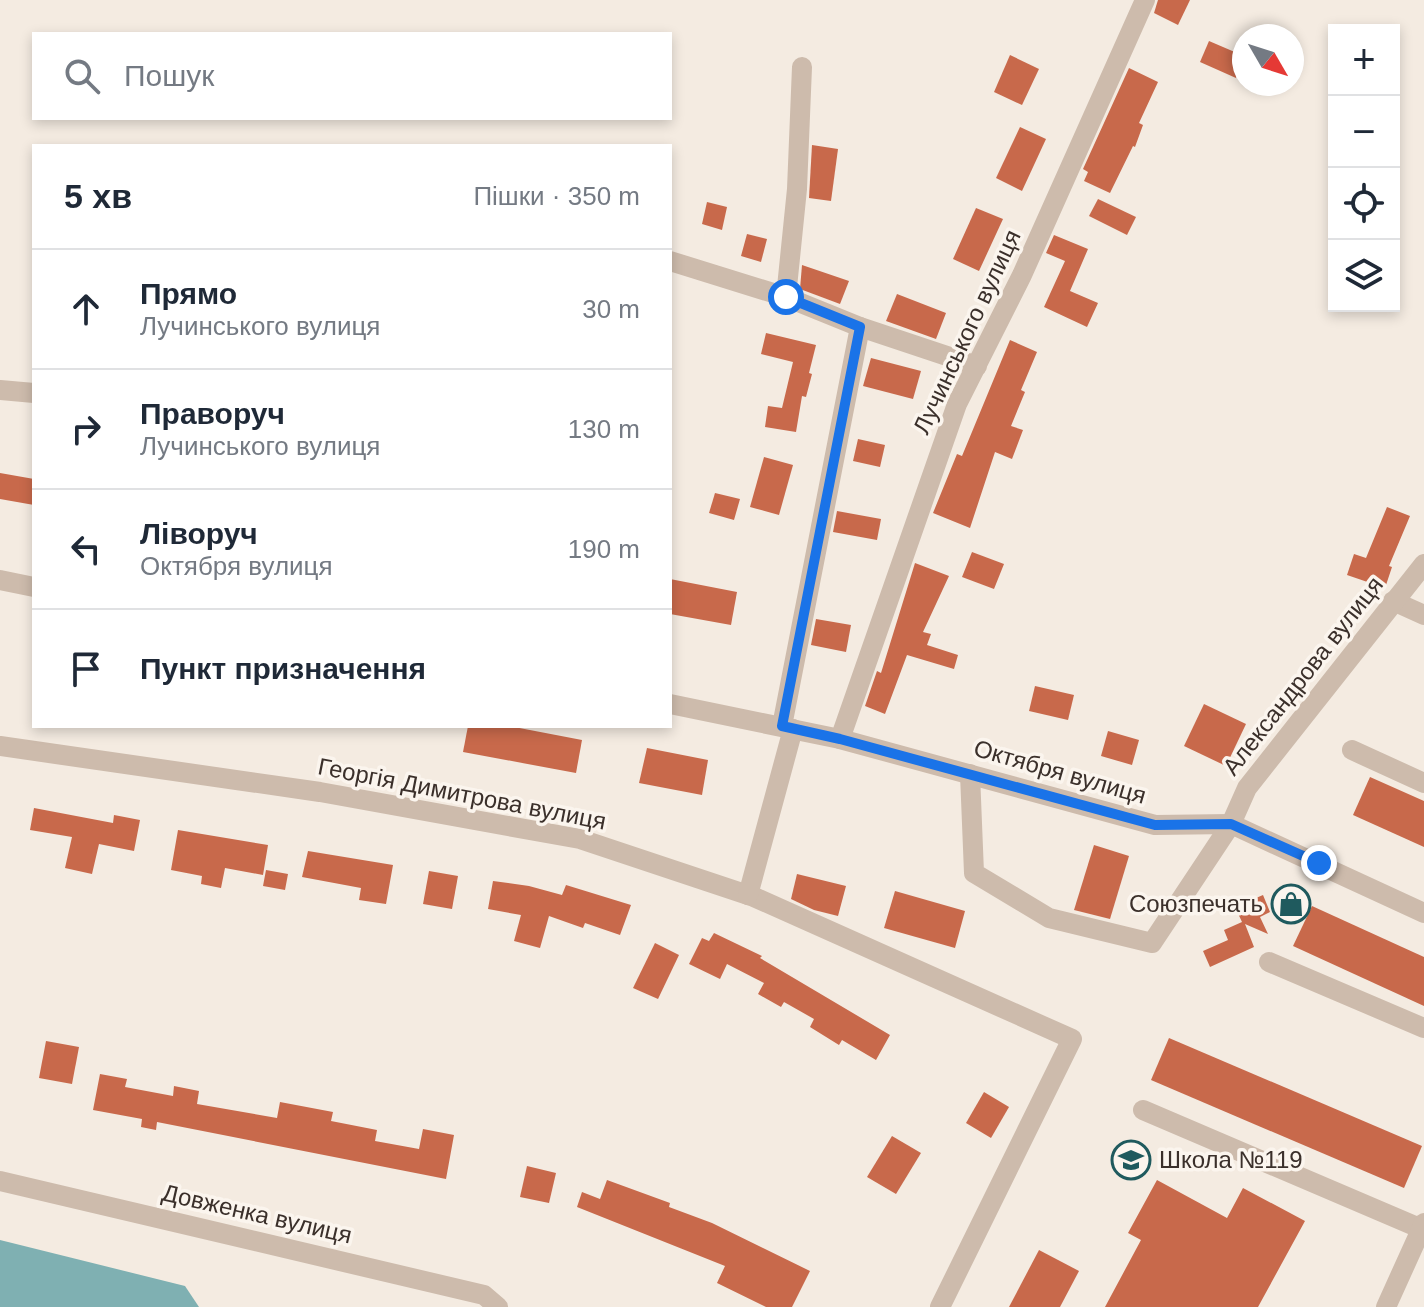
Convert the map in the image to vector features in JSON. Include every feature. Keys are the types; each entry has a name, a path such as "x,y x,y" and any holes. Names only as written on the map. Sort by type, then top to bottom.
{"street":[{"name":"Лучинського вулиця","path":"840,739 957,404 1022,275 1145,0"},
{"path":"786,297 797,189 802,67"},
{"path":"672,262 786,297 860,327 977,366"},
{"path":"748,895 787,727 860,327"},
{"path":"0,390 32,393"},
{"name":"Александрова вулиця","path":"970,774 974,873 1049,918 1152,943 1231,824 1247,788 1424,564"},
{"path":"0,580 32,587"},
{"path":"1393,601 1424,615"},
{"name":"Октября вулиця","path":"672,704 840,739 1155,825 1231,824 1424,913"},
{"name":"Георгія Димитрова вулиця","path":"0,746 320,792 580,839 748,895 1072,1039 940,1307"},
{"path":"1352,750 1424,783"},
{"path":"1269,962 1424,1028"},
{"path":"1143,1110 1423,1226 1386,1307"},
{"name":"Довженка вулиця","path":"0,1181 484,1295 498,1307"}],"water":[{"path":"0,1240 185,1286 199,1307 0,1307"}],"building":[{"path":"1158,0 1190,0 1178,25 1154,13"},
{"path":"1209,41 1232,51 1232,76 1200,62"},
{"path":"1010,55 1039,69 1022,105 994,92"},
{"path":"1129,68 1158,82 1139,123 1143,125 1135,147 1110,193 1084,181 1088,172 1083,169"},
{"path":"1020,127 1046,139 1022,191 996,178"},
{"path":"812,145 838,149 831,201 809,198"},
{"path":"1098,199 1136,217 1127,235 1089,216"},
{"path":"707,202 727,207 722,230 702,224"},
{"path":"976,208 1003,219 979,271 953,259"},
{"path":"747,234 767,239 761,262 741,256"},
{"path":"1054,235 1088,249 1070,291 1098,303 1087,327 1044,307 1065,261 1046,253"},
{"path":"802,265 849,281 840,304 800,289"},
{"path":"897,294 946,313 936,339 886,321"},
{"path":"766,333 816,345 809,373 812,374 806,397 802,396 796,432 765,427 768,406 782,408 793,362 761,354"},
{"path":"1010,340 1037,352 1021,390 1025,392 1011,426 1023,430 1012,459 995,452 970,528 933,513 957,454 962,456"},
{"path":"871,358 921,371 913,399 863,386"},
{"path":"858,439 885,445 880,467 853,461"},
{"path":"764,457 793,465 779,515 750,507"},
{"path":"0,473 32,479 32,505 0,499"},
{"path":"715,493 740,499 734,520 709,513"},
{"path":"1387,507 1410,516 1389,566 1392,567 1385,588 1347,575 1354,554 1366,558"},
{"path":"837,511 881,519 877,540 833,532"},
{"path":"972,552 1004,564 994,589 962,577"},
{"path":"915,563 949,576 923,632 931,634 927,645 958,655 954,669 907,655 885,714 865,706 877,671 881,673"},
{"path":"672,579 737,592 731,625 672,614"},
{"path":"816,619 851,625 846,652 811,645"},
{"path":"1035,686 1074,695 1068,720 1029,711"},
{"path":"1204,704 1246,724 1226,766 1184,746"},
{"path":"468,728 519,728 582,740 576,773 463,752"},
{"path":"1108,731 1139,740 1132,765 1101,756"},
{"path":"647,748 708,760 702,795 639,783"},
{"path":"1370,777 1424,801 1424,847 1353,815"},
{"path":"34,808 113,823 114,815 140,820 134,851 99,844 92,874 65,868 72,837 30,830"},
{"path":"178,830 268,845 263,875 225,868 221,888 201,884 202,876 171,870"},
{"path":"1094,845 1129,856 1110,919 1074,910"},
{"path":"308,851 393,865 386,904 359,900 361,888 302,877"},
{"path":"266,870 288,874 285,890 263,886"},
{"path":"429,871 458,876 452,909 423,904"},
{"path":"797,874 846,886 838,916 814,910 791,899"},
{"path":"493,881 562,895 566,885 631,905 620,935 585,923 583,928 549,916 540,948 514,941 521,915 488,909"},
{"path":"895,891 965,911 955,948 884,928"},
{"path":"1263,895 1270,912 1260,917 1268,934 1245,924 1254,947 1210,967 1203,951 1228,940 1224,930 1242,922 1235,907"},
{"path":"1312,906 1424,957 1424,1006 1293,946"},
{"path":"714,933 762,956 760,958 890,1035 876,1060 842,1040 839,1045 810,1027 814,1019 784,1002 781,1007 758,994 764,983 727,964 720,979 689,964 702,938 709,941"},
{"path":"655,943 679,955 658,999 633,988"},
{"path":"1169,1038 1422,1146 1404,1188 1151,1080"},
{"path":"46,1041 79,1047 72,1084 39,1078"},
{"path":"100,1074 127,1079 125,1087 173,1096 174,1086 199,1091 197,1104 277,1118 280,1102 333,1112 331,1121 377,1130 375,1141 419,1149 423,1129 454,1135 446,1179 157,1122 156,1130 141,1127 142,1119 93,1110"},
{"path":"984,1092 1009,1107 991,1138 966,1123"},
{"path":"892,1136 921,1153 896,1194 867,1177"},
{"path":"527,1166 556,1173 549,1203 520,1197"},
{"path":"607,1180 670,1203 669,1207 712,1223 810,1271 792,1307 766,1307 717,1283 725,1266 577,1207 582,1192 600,1199"},
{"path":"1157,1180 1227,1218 1243,1188 1305,1221 1258,1307 1105,1307 1141,1240 1128,1233"},
{"path":"1039,1250 1079,1271 1060,1307 1009,1307"}],"place":[{"name":"Союзпечать","path":"1291,904"},
{"name":"Школа №119","path":"1131,1160"}],"route":[{"path":"786,297 860,327 782,726 1155,825 1231,824 1319,863"}]}
